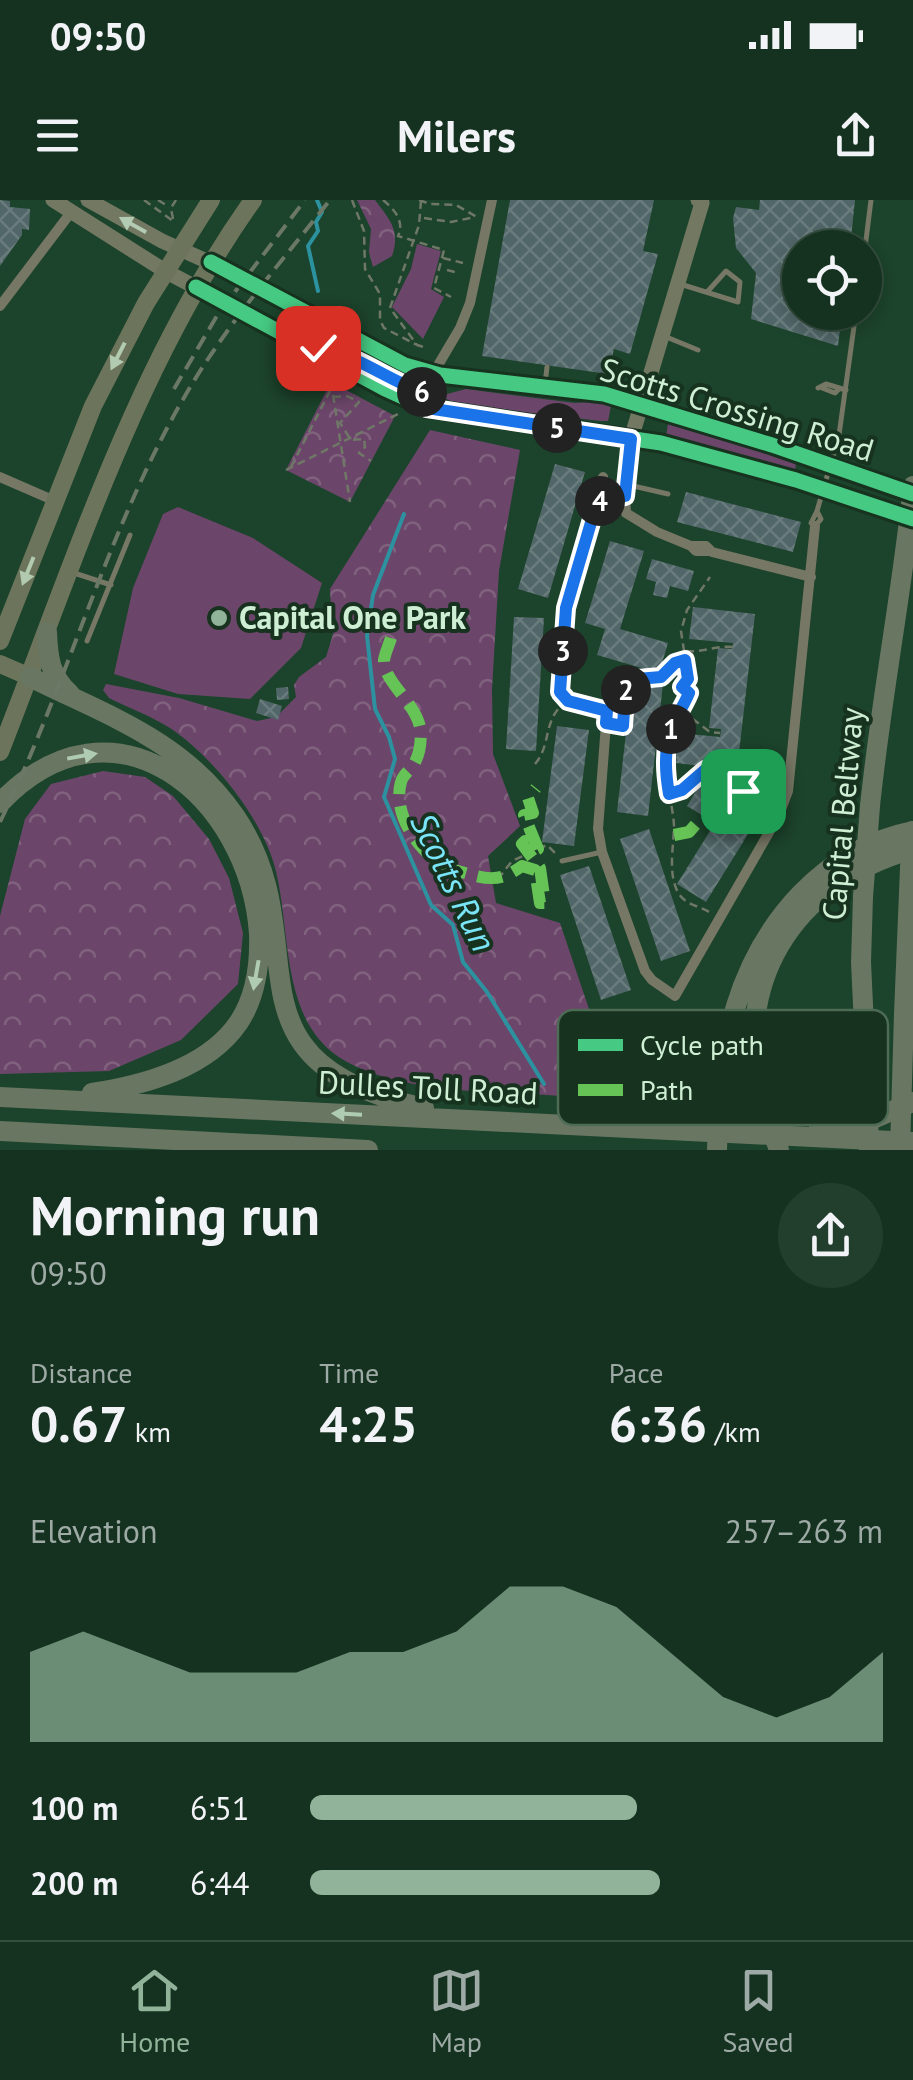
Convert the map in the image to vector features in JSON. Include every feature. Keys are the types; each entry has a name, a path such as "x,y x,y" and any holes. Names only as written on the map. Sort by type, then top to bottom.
{"highway":[{"name":"Capital Beltway","path":"863,1010 863,897 870,806 913,490"},
{"path":"47,632 54,675 79,701"},
{"path":"30,677 170,748 204,777 237,820 263,875 284,1008 311,1055 340,1078 383,1097 452,1114 514,1122"},
{"path":"0,804 30,775 80,754 112,753 156,764 192,787 222,822 244,866 258,920 259,954 254,986 241,1019 218,1044 187,1065 148,1081 102,1092 41,1099"},
{"path":"736,1010 774,924 803,890 838,862 884,839 913,831 900,1150"},
{"path":"757,1010 759,994 779,946 810,907 848,874 912,858"},
{"name":"Dulles Toll Road","path":"0,1097 558,1124"},
{"path":"888,1113 913,1102"},
{"name":"Dulles Toll Road","path":"573,1125 913,1142"},
{"path":"716,1150 717,1125"},
{"path":"770,1125 779,1150"},
{"path":"732,1133 833,1125"},
{"name":"Capital Beltway","path":"868,1125 869,1150"},
{"path":"0,1131 368,1150"}],"main road":[{"name":"Scotts Crossing Road","path":"52,200 165,271 305,346 444,413 661,443 806,484 913,520"},
{"name":"Scotts Crossing Road","path":"88,200 384,356 433,374 604,394 913,490"},
{"path":"0,641 93,406 165,271 211,200"},
{"path":"0,752 163,347 211,262 253,200"},
{"path":"631,439 701,201"},
{"path":"0,664 30,677"},
{"path":"0,676 30,677"}],"street":[{"path":"419,398 460,328 470,303 492,200"},
{"path":"0,306 72,211"},
{"path":"631,439 625,495 637,522 691,546 706,546 710,551 811,577"},
{"path":"603,477 566,608 560,692 567,700 607,711 598,799 602,852 646,971 652,980 676,996 788,791 815,526"},
{"path":"0,478 55,501"},
{"path":"597,502 625,495"},
{"path":"594,515 625,495"}],"lane":[{"path":"867,230 871,200"},
{"path":"677,283 738,302 740,282 726,272 708,291"},
{"path":"815,526 812,516 817,511 839,435 853,330"},
{"path":"661,335 698,350"},
{"path":"545,386 546,367"},
{"path":"820,388 826,384 842,389"},
{"path":"625,495 668,494"},
{"path":"87,642 130,535"},
{"path":"71,572 110,585"},
{"path":"562,861 602,852"}],"path":[{"path":"144,200 173,221 170,208 158,200"},
{"path":"170,208 176,200"},
{"path":"352,200 364,231 365,269 378,290 380,320 384,328 426,348"},
{"path":"383,200 394,209 400,223 398,236 444,250 434,288 451,297"},
{"path":"417,345 390,308 421,218 420,200 456,205 477,217 451,222 421,218"},
{"path":"143,214 157,210"},
{"path":"442,258 463,263"},
{"path":"447,270 460,273"},
{"path":"350,502 341,443 331,385 288,469 341,443 350,438 400,414"},
{"path":"333,396 359,402 340,420 350,438"},
{"path":"350,438 364,440 365,447 358,453 371,462"},
{"path":"710,578 687,610 681,631 688,679 695,685 673,724 667,745 666,775 674,819 672,872 678,892 688,904 719,919"},
{"path":"684,650 701,653 718,645 732,647"},
{"path":"606,723 623,726 626,680 661,677 675,663 685,660"},
{"path":"688,679 682,687 689,693"},
{"path":"535,764 544,752 551,718 567,700"},
{"path":"681,710 710,732 720,733"},
{"path":"669,794 682,790 705,770 720,773 742,786 751,798 757,798"},
{"path":"498,879 512,861 547,846 562,861"}],"green space":[{"path":"357,200 375,200 394,232 392,256 373,267 369,252 371,229"},
{"path":"417,244 441,251 431,289 444,297 423,339 392,307 411,269"},
{"path":"331,382 395,416 350,502 286,470"},
{"path":"466,389 575,403 604,401 611,406 608,421 601,421 504,410 469,412 445,398"},
{"path":"668,424 796,461 795,474 666,436"},
{"path":"430,430 520,450 499,571 492,689 493,754 520,826 488,856 496,903 560,923 589,1010 558,1010 558,1096 445,1089 394,1080 347,1062 325,1045 298,1000 280,890 258,826 202,754 163,724 109,698 103,690 106,684 179,698 257,721 276,717 296,697 294,685 299,677 326,657 337,621 331,610 330,589"},
{"name":"Capital One Park","path":"178,507 253,538 322,583 301,648 250,699 178,694 114,674 133,588 163,514"},
{"path":"103,771 145,777 173,796 209,839 229,878 243,933 238,984 181,1040 109,1071 0,1074 0,916 25,819 51,784"}],"building":[{"path":"0,200 10,201 10,207 30,209 29,230 22,229 22,235 0,266"},
{"path":"510,200 654,200 643,251 658,254 630,354 614,349 610,366 615,375 482,356"},
{"path":"760,200 855,200 852,230 782,230 782,329 751,319 756,273 736,248 736,207 759,210"},
{"path":"786,330 840,330 838,346"},
{"path":"555,464 585,472 548,598 518,589"},
{"path":"686,492 801,522 793,552 677,522"},
{"path":"610,541 644,551 620,629 668,643 659,673 597,655 605,629 585,623"},
{"path":"652,559 694,571 688,591 670,586 667,598 653,595 656,582 646,579"},
{"path":"693,607 755,614 737,770 676,763 679,733 720,737 721,729 709,728 718,648 732,649 733,643 689,639"},
{"path":"514,617 544,618 536,751 506,749"},
{"path":"632,680 663,684 648,816 617,812"},
{"path":"288,687 289,699 277,700 276,688"},
{"path":"260,699 282,706 278,720 256,713"},
{"path":"557,726 589,730 574,846 542,842"},
{"path":"704,778 761,813 706,902 677,884 715,823 687,806"},
{"path":"649,829 690,951 661,961 620,839"},
{"path":"589,866 631,990 601,1000 560,875"}],"waterway":[{"name":"Scotts Run","path":"317,200 322,212 316,222 318,231 308,246 318,291"},
{"name":"Scotts Run","path":"404,514 373,595 367,636 375,709 395,759 384,797 431,905 453,925 463,962 487,992 544,1084"}],"railway":[{"path":"174,389 218,314 305,200"},
{"path":"0,822 160,441 221,340 330,200"}],"marked path":[{"path":"391,638 385,668 412,709 421,731 416,760 401,782 401,810 423,849 446,866 484,878 506,876 522,866 535,870 540,903 545,903 540,868 522,844 525,841 538,849 524,815 533,813 528,798 536,788"},
{"path":"674,835 689,832 703,816"}],"cycle path":[{"path":"211,262 405,365 440,375 604,394 772,445 913,494"},
{"path":"196,287 427,408 661,443 796,480 913,519"}],"place":[{"name":"Capital One Park","path":"219,618"}],"route":[{"path":"318,348 343,354 392,381 422,392 416,404 444,413 631,439 625,496 597,502 566,608 560,692 568,701 607,711 606,723 623,726 626,680 661,677 675,663 685,660 688,679 682,689 689,693 667,745 669,794 682,790 705,770 720,773 742,786 743,791"}]}
